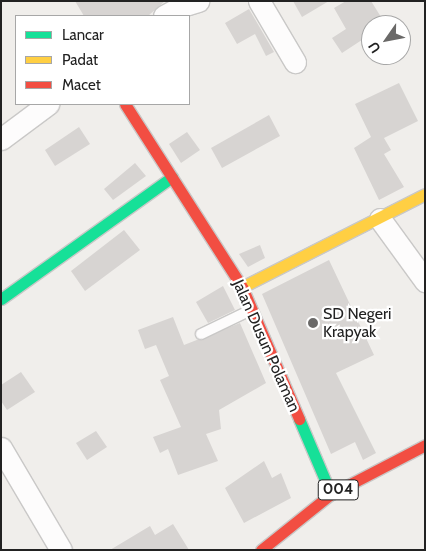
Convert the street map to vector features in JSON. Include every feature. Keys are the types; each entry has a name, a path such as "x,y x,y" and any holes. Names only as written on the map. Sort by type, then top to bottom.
{"street":[{"path":"259,1 295,62"},
{"path":"1,139 47,105"},
{"name":"Jalan Dusun Polaman","path":"126,105 242,286 331,494"},
{"path":"1,299 172,177"},
{"path":"242,286 380,219 425,194"},
{"path":"380,219 425,281"},
{"name":"004","path":"261,550 331,494 425,445"},
{"path":"1,448 61,550"}],"lane":[{"path":"201,334 252,310"}],"building":[{"path":"75,1 165,1 149,15 83,15"},
{"path":"293,1 329,1 302,17"},
{"path":"346,1 371,1 380,15 361,15 361,41 342,53 332,38 346,29 334,8"},
{"path":"249,9 274,52 266,56 255,34 237,44 225,23"},
{"path":"399,83 418,121 384,138 391,150 384,154 404,187 379,200 354,148 371,137 355,104"},
{"path":"269,115 280,136 222,168 211,148"},
{"path":"79,127 90,144 55,166 45,150"},
{"path":"187,132 200,150 181,163 169,144"},
{"path":"135,163 146,176 113,200 104,189"},
{"path":"124,230 140,250 85,291 71,271"},
{"path":"260,245 265,258 248,267 239,254"},
{"name":"SD Negeri Krapyak","path":"329,260 374,355 336,373 376,453 363,460 355,442 331,454 262,294"},
{"path":"223,286 235,310 208,323 196,302"},
{"path":"173,317 184,345 240,323 266,383 219,410 221,429 206,434 218,461 178,475 168,449 160,453 153,437 181,427 160,380 169,376 156,345 145,349 138,330"},
{"path":"21,372 35,392 7,410 1,401 1,385"},
{"path":"96,431 107,447 87,460 76,443"},
{"path":"264,461 272,478 281,473 291,498 244,523 225,488"},
{"path":"173,524 189,550 110,550 150,526 155,535"}],"traffic: fast":[{"path":"1,299 172,177"},
{"path":"299,419 331,494"}],"traffic: slow":[{"path":"242,287 425,194"}],"traffic: jam":[{"path":"126,105 242,287 299,419"},
{"path":"261,550 331,494 425,445"}],"place":[{"name":"SD Negeri Krapyak","path":"313,323"}]}
